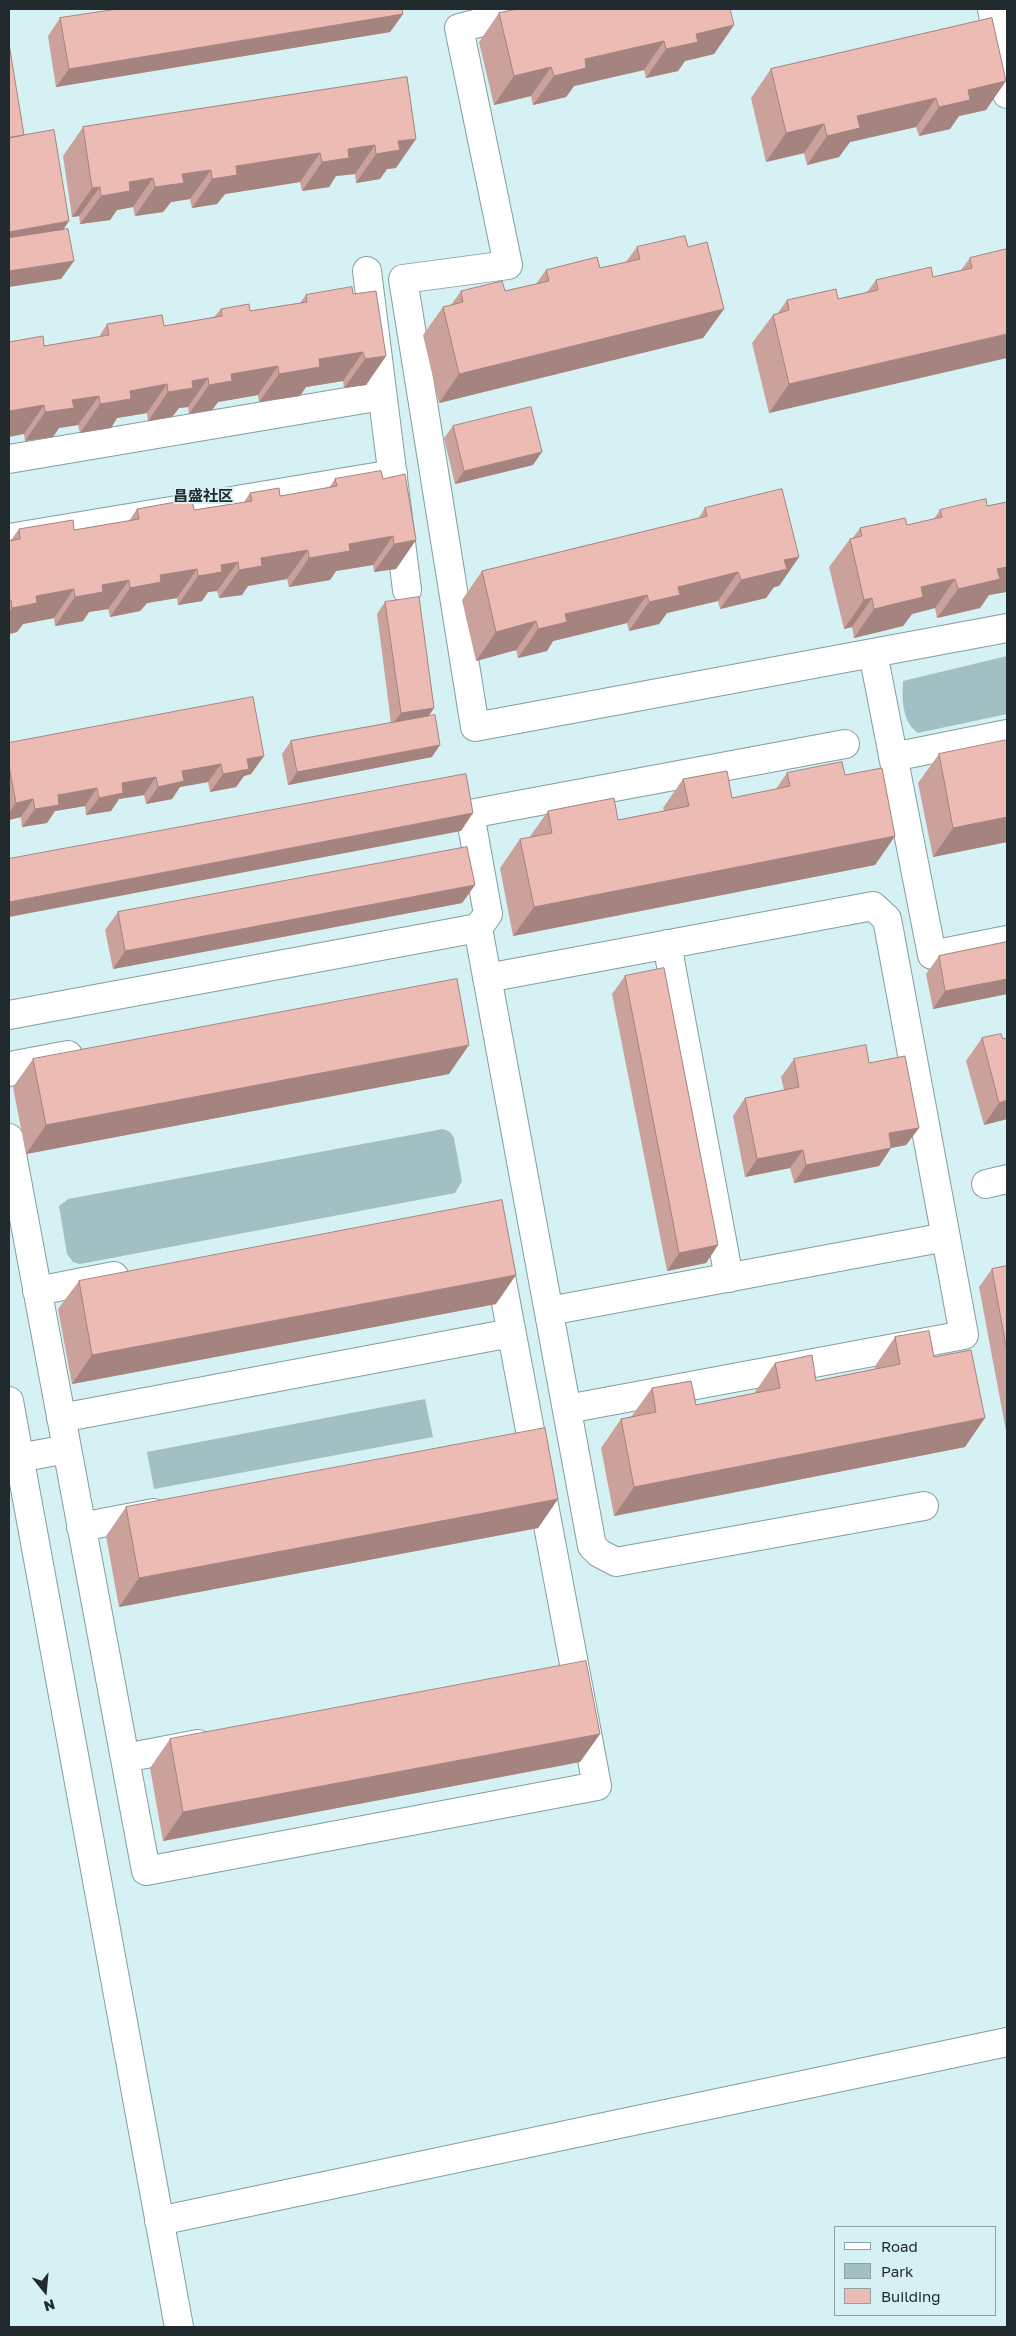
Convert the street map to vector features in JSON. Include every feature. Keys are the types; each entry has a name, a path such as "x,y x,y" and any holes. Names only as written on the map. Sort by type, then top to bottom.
{"street":[{"path":"535,9 459,28 508,264 404,280 475,728 1007,628"},
{"path":"992,9 1007,94"},
{"path":"366,270 407,590"},
{"path":"9,459 382,396"},
{"path":"9,538 393,474"},
{"path":"873,653 932,955 1007,940"},
{"path":"893,757 1007,734"},
{"path":"9,1015 478,928 488,914 470,814 845,744"},
{"path":"487,978 873,906 887,919 964,1336 567,1409"},
{"path":"478,928 592,1546 598,1554 616,1562 924,1506"},
{"path":"667,944 729,1278"},
{"path":"9,1072 15,1065 92,1050"},
{"path":"9,1138 146,1871 597,1786 566,1675 522,1444 511,1333 493,1235"},
{"path":"549,1311 946,1238"},
{"path":"37,1290 135,1272"},
{"path":"61,1418 511,1333"},
{"path":"9,1401 179,2327"},
{"path":"19,1458 67,1449"},
{"path":"81,1526 179,1508"},
{"path":"125,1758 223,1740"},
{"path":"160,2221 1007,2042"}],"green space":[{"path":"1007,656 1007,714 918,733 909,723 904,710 903,681"},
{"path":"443,1129 450,1132 454,1138 462,1181 455,1193 80,1264 73,1262 67,1254 59,1206 68,1199"},
{"path":"425,1399 433,1437 154,1489 147,1452"}],"building":[{"path":"118,9 402,9 403,14 69,69 60,18"},
{"path":"518,9 730,9 734,25 696,34 698,42 666,49 664,41 585,59 586,68 554,76 551,67 514,76 499,13"},
{"path":"992,18 1006,81 968,90 970,100 939,107 936,98 857,116 860,128 827,136 824,124 786,133 771,69"},
{"path":"9,44 24,135 9,138"},
{"path":"407,77 416,139 398,141 400,150 376,154 375,145 348,149 349,158 322,162 320,153 236,166 237,175 212,179 211,170 182,174 184,183 155,187 153,178 129,182 130,191 101,196 100,187 92,188 83,127"},
{"path":"54,130 69,221 9,232 9,138"},
{"path":"68,229 74,261 9,271 9,238"},
{"path":"685,236 688,247 707,242 724,309 459,374 443,307 463,302 461,291 502,281 505,291 549,281 546,270 597,257 600,268 640,259 637,247"},
{"path":"1007,249 1007,334 789,384 773,315 789,310 787,300 836,289 838,299 878,290 876,280 931,267 933,277 972,268 970,258"},
{"path":"352,287 353,294 376,291 386,356 365,359 363,352 319,359 320,367 279,374 278,366 231,374 232,381 209,385 208,378 192,381 193,388 168,392 167,384 130,391 131,399 100,404 99,396 72,400 74,408 45,412 44,405 9,411 9,342 43,336 44,346 109,335 107,324 162,315 164,326 222,316 221,309 249,304 250,311 307,302 306,295"},
{"path":"531,407 542,452 464,471 453,426"},
{"path":"381,471 383,479 405,474 416,540 394,544 393,536 349,544 350,551 309,558 308,550 261,558 262,566 239,570 238,562 221,565 222,572 198,576 197,569 160,575 161,582 130,588 129,580 102,585 103,592 75,597 74,589 36,596 37,603 12,608 11,600 9,601 9,541 20,539 19,529 73,520 74,530 139,519 137,509 192,499 194,510 252,501 250,493 279,488 280,496 337,486 335,479"},
{"path":"782,489 799,557 784,560 787,569 741,580 738,572 678,587 680,595 649,602 647,595 565,614 567,622 538,629 536,621 496,632 482,571 707,516 705,508"},
{"path":"986,499 987,506 1007,502 1007,567 997,569 1000,579 958,589 955,579 921,587 923,597 874,609 872,598 864,600 850,539 862,536 860,528 905,518 907,525 942,517 940,510"},
{"path":"419,597 434,708 401,713 385,602"},
{"path":"253,697 264,756 247,759 249,769 223,774 221,764 182,771 184,781 158,787 156,777 122,783 123,793 99,798 97,788 58,795 59,805 35,809 33,799 16,803 9,766 9,743"},
{"path":"435,715 440,745 297,772 291,741"},
{"path":"1007,740 1007,817 953,828 939,754"},
{"path":"842,762 845,775 882,768 895,836 534,907 520,839 552,833 548,811 614,798 618,820 689,806 683,779 727,771 732,798 790,786 787,773"},
{"path":"466,774 473,813 9,902 9,859"},
{"path":"467,847 475,885 125,951 118,912"},
{"path":"1007,942 1007,979 945,991 939,956"},
{"path":"664,968 718,1245 679,1253 625,976"},
{"path":"457,979 469,1045 46,1125 33,1059"},
{"path":"1001,1034 1003,1039 1007,1038 1007,1100 999,1103 982,1038"},
{"path":"866,1045 869,1063 905,1056 919,1128 889,1133 891,1148 806,1165 803,1150 757,1159 745,1098 799,1087 794,1059"},
{"path":"502,1200 516,1275 92,1355 79,1281"},
{"path":"1007,1266 1007,1352 992,1269"},
{"path":"929,1331 934,1357 971,1350 985,1418 634,1487 621,1419 656,1412 652,1388 691,1381 696,1405 780,1388 775,1363 812,1355 816,1381 900,1364 895,1337"},
{"path":"545,1428 558,1499 139,1578 126,1507"},
{"path":"586,1661 600,1734 183,1812 170,1739"}],"district":[{"name":"昌盛社区","path":"203,496"}]}
